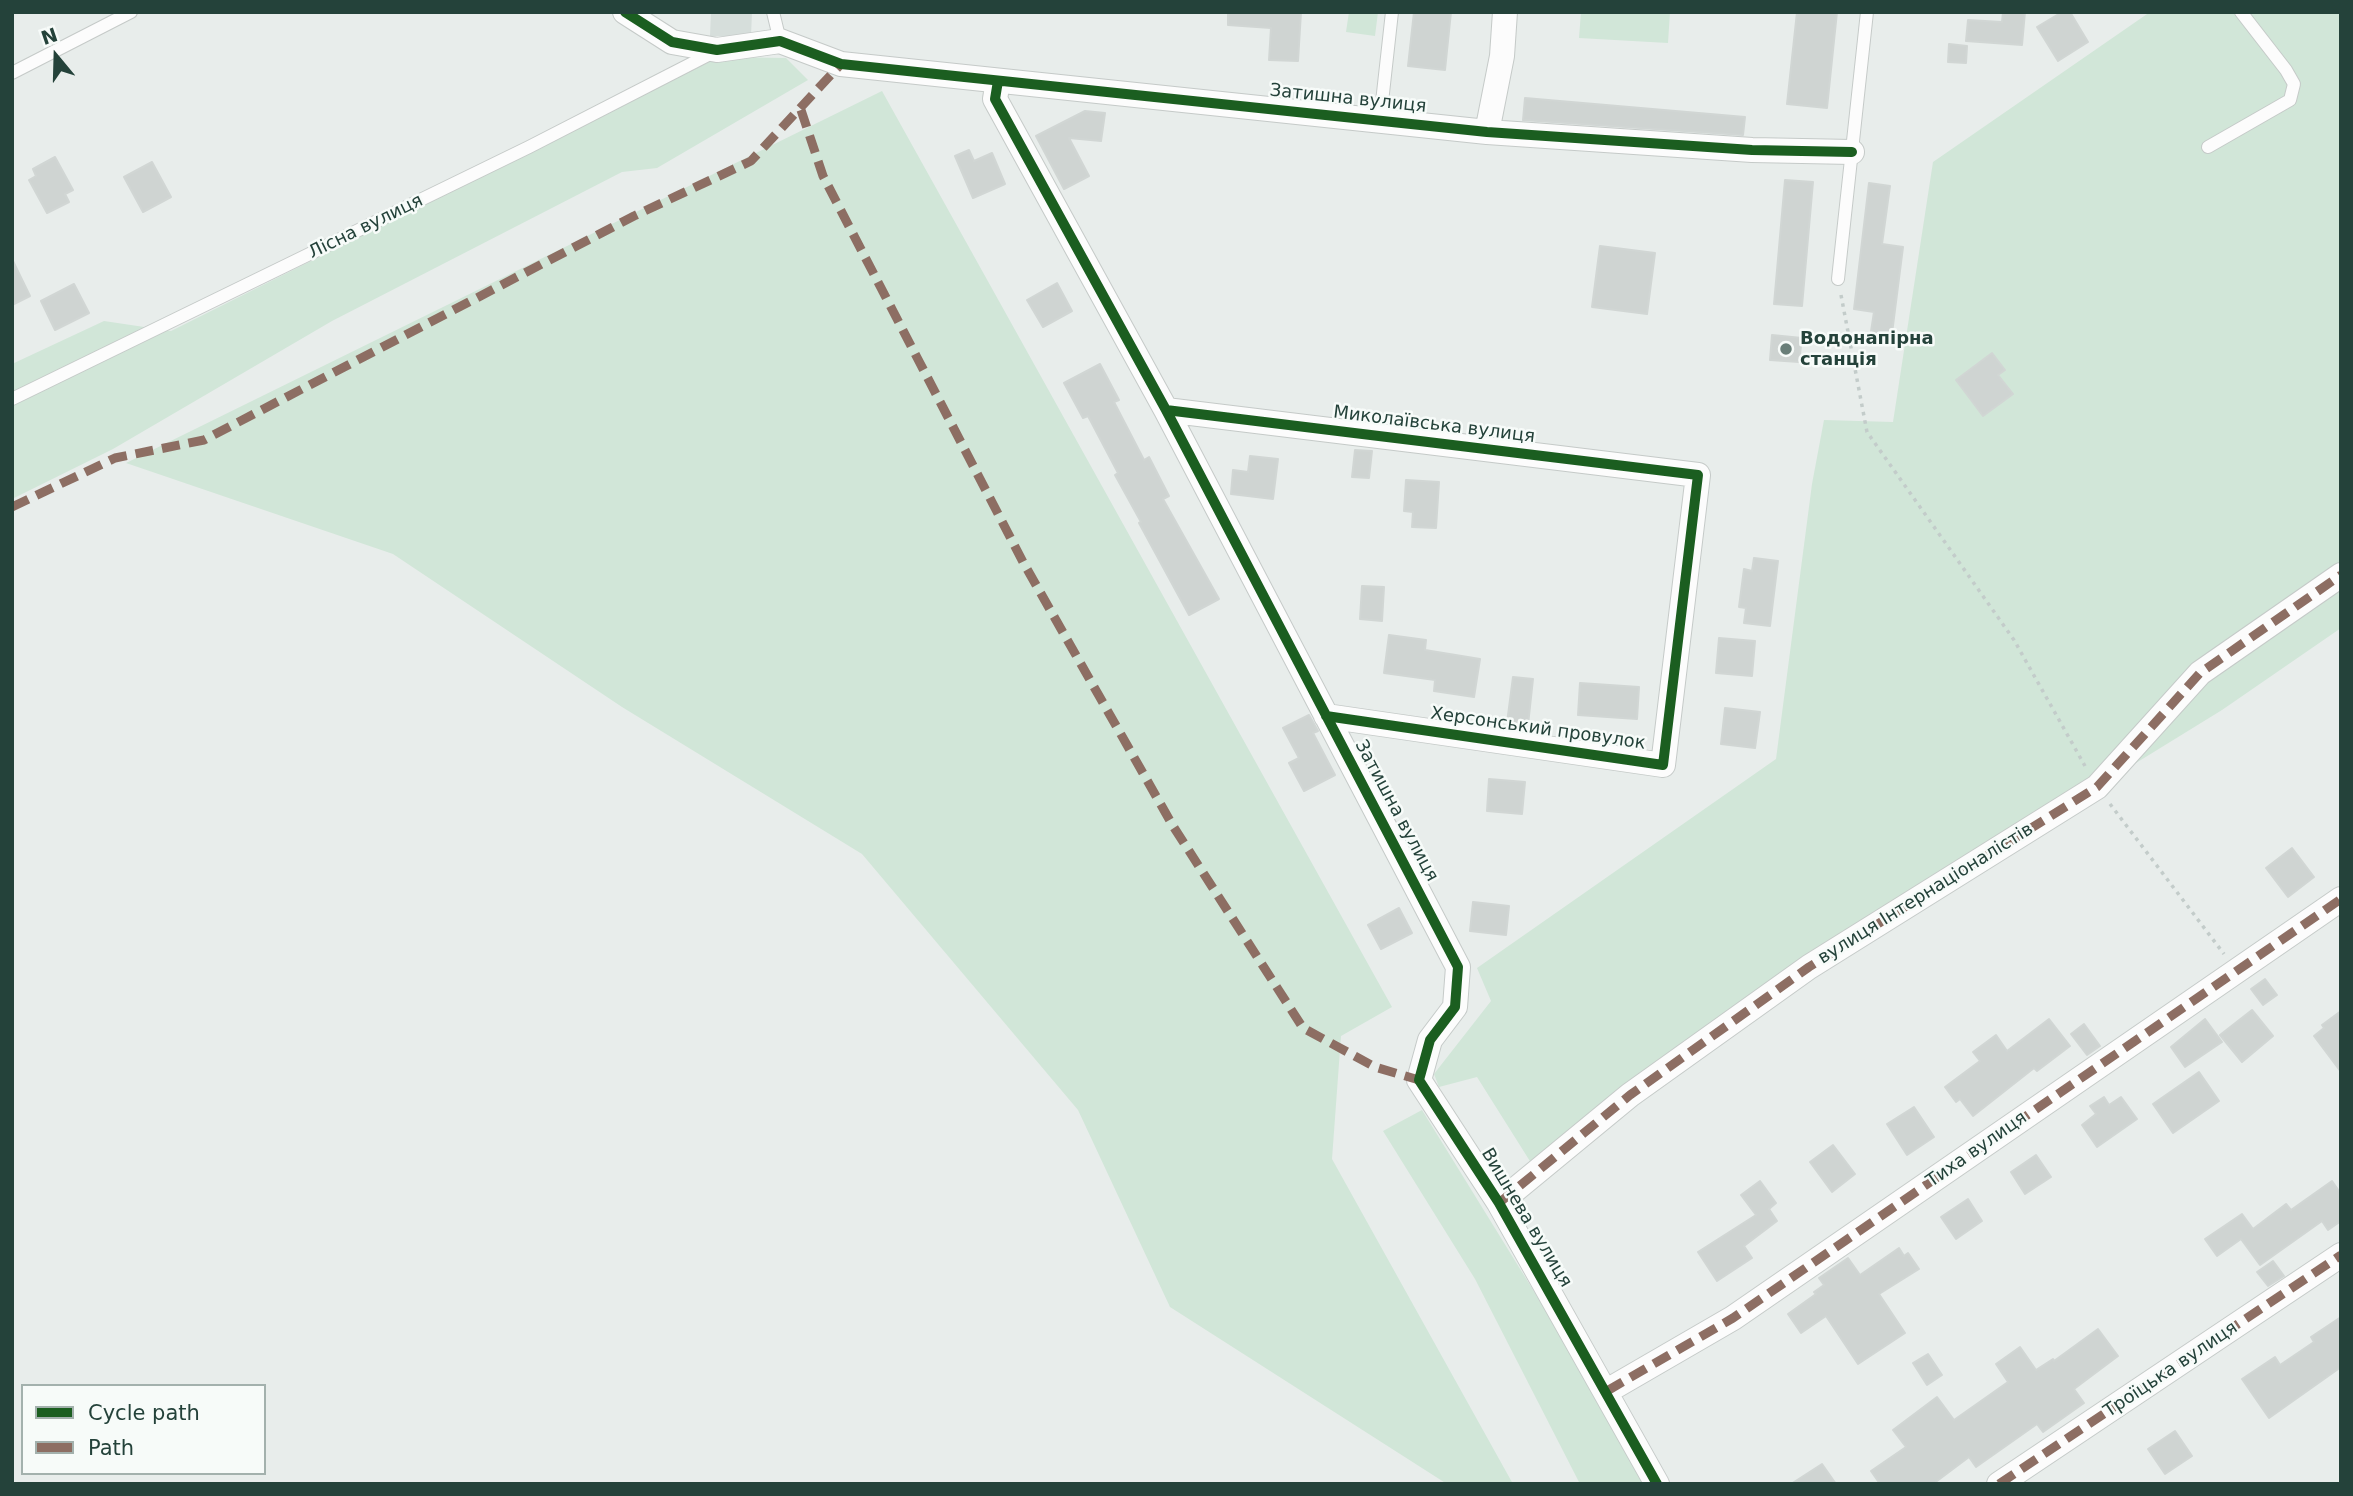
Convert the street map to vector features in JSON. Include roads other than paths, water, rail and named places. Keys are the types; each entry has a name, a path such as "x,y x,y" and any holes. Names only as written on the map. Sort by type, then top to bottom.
{"street":[{"path":"625,12 672,42 717,50 780,41"},
{"path":"1487,132 1502,56 1505,12"},
{"name":"Затишна вулиця","path":"780,41 841,65 1487,132 1752,150 1852,152"},
{"name":"Затишна вулиця","path":"998,81 995,99 1166,410 1458,967"},
{"name":"Миколаївська вулиця","path":"1166,410 1698,475"},
{"name":"Херсонський провулок","path":"1326,716 1663,765 1698,475"},
{"name":"вулиця Інтернаціоналістів","path":"1499,1203 1630,1095 1809,967 2097,787 2200,673 2341,575"},
{"name":"Тиха вулиця","path":"1607,1391 1734,1318 2341,899"},
{"name":"Вишнева вулиця","path":"1458,967 1455,1007 1430,1040 1419,1080 1499,1203 1657,1484"},
{"name":"Троїцька вулиця","path":"1999,1484 2341,1255"}],"lane":[{"path":"12,73 131,12"},
{"path":"773,12 780,41"},
{"path":"1380,120 1392,12"},
{"path":"1838,279 1867,12"},
{"path":"2208,147 2290,100 2294,84 2241,12"},
{"name":"Лісна вулиця","path":"12,399 529,147 717,50"}],"place":[{"name":"Водонапірна станція","path":"1786,349"}]}
